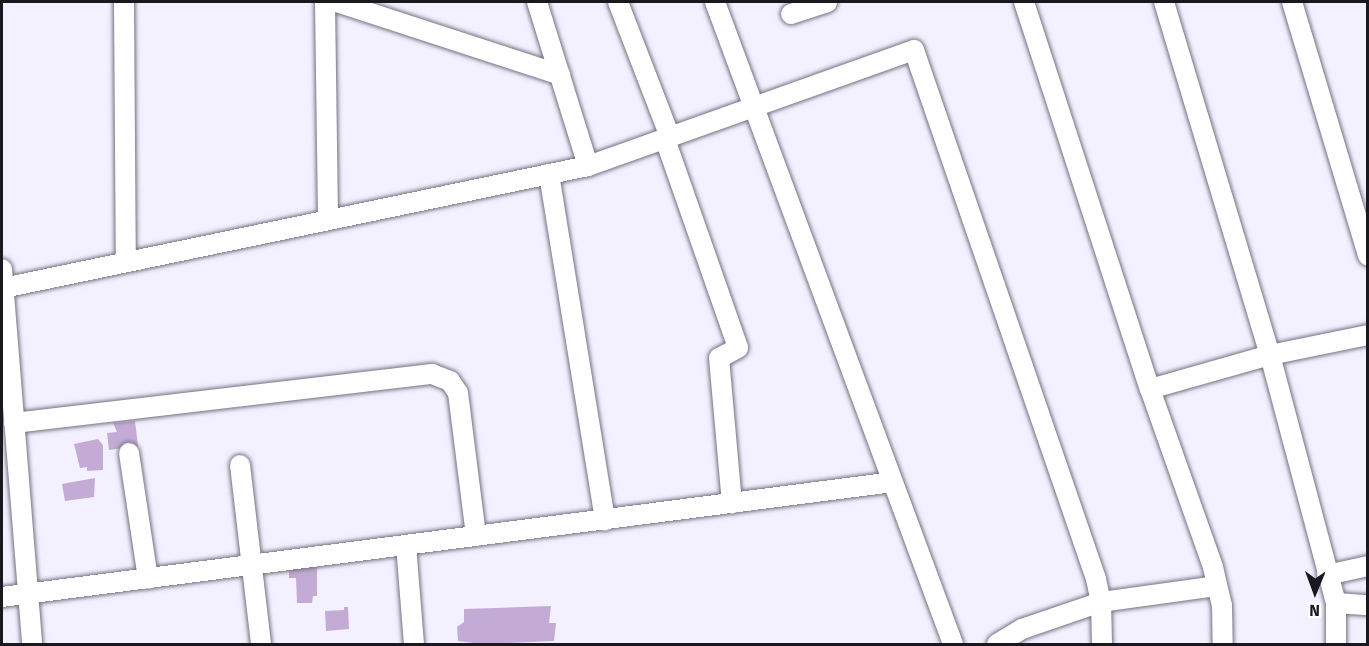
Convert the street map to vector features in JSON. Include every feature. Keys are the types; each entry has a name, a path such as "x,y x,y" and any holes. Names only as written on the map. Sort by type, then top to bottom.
{"street":[{"path":"124,2 126,262"},
{"path":"325,2 328,220"},
{"path":"337,2 560,75"},
{"path":"537,2 588,166"},
{"path":"618,2 738,348 719,358 732,503"},
{"path":"715,2 756,106 953,645"},
{"path":"791,14 827,2"},
{"path":"1024,2 1217,586 1223,645"},
{"path":"1164,2 1270,355 1336,603 1336,645"},
{"path":"1292,2 1368,256"},
{"path":"32,645 2,278 126,262 588,166 914,50 1101,602 1102,645"},
{"path":"549,174 605,519"},
{"path":"1150,389 1270,355 1368,335"},
{"path":"14,423 432,374 450,381 458,393 476,536"},
{"path":"129,453 148,579"},
{"path":"240,465 261,645"},
{"path":"2,597 893,482"},
{"path":"406,545 414,645"},
{"path":"1327,575 1368,566"},
{"path":"997,645 1022,629 1101,602 1217,586"},
{"path":"1336,603 1368,605"}],"building":[{"path":"135,421 138,446 109,450 107,433 117,432 113,423"},
{"path":"98,439 103,445 103,470 87,471 87,467 80,468 74,444"},
{"path":"95,478 94,497 65,501 62,484"},
{"path":"317,565 317,596 313,596 312,603 297,603 296,578 289,578 289,570"},
{"path":"551,606 549,623 556,623 554,641 481,644 458,641 457,627 464,622 464,609"},
{"path":"344,607 348,607 349,629 326,631 325,611 344,610"}]}
